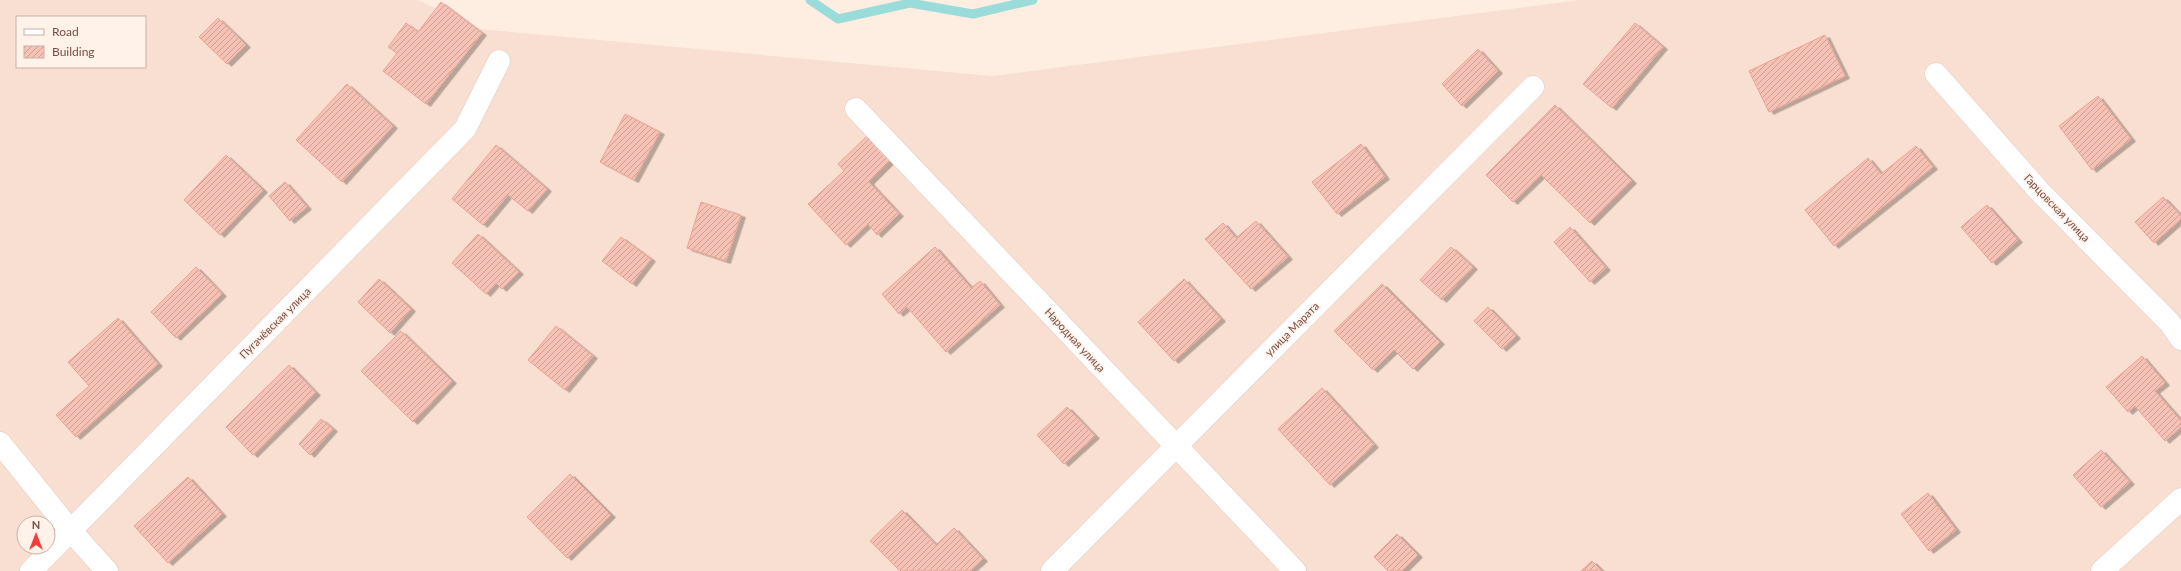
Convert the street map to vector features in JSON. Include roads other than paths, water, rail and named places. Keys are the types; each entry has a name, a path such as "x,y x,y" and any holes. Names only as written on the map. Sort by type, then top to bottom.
{"street":[{"name":"Пугачёвская улица","path":"31,571 466,129 499,61"},
{"name":"Гарцовская улица","path":"1936,74 2040,192 2169,322 2181,339"},
{"name":"улица Марата","path":"1052,571 1533,87"},
{"name":"Народная улица","path":"856,109 1295,571"},
{"path":"0,443 70,530 107,571"},
{"path":"2102,571 2181,499"}],"waterway":[{"path":"810,0 838,19 910,3 973,14 1033,0"}]}
